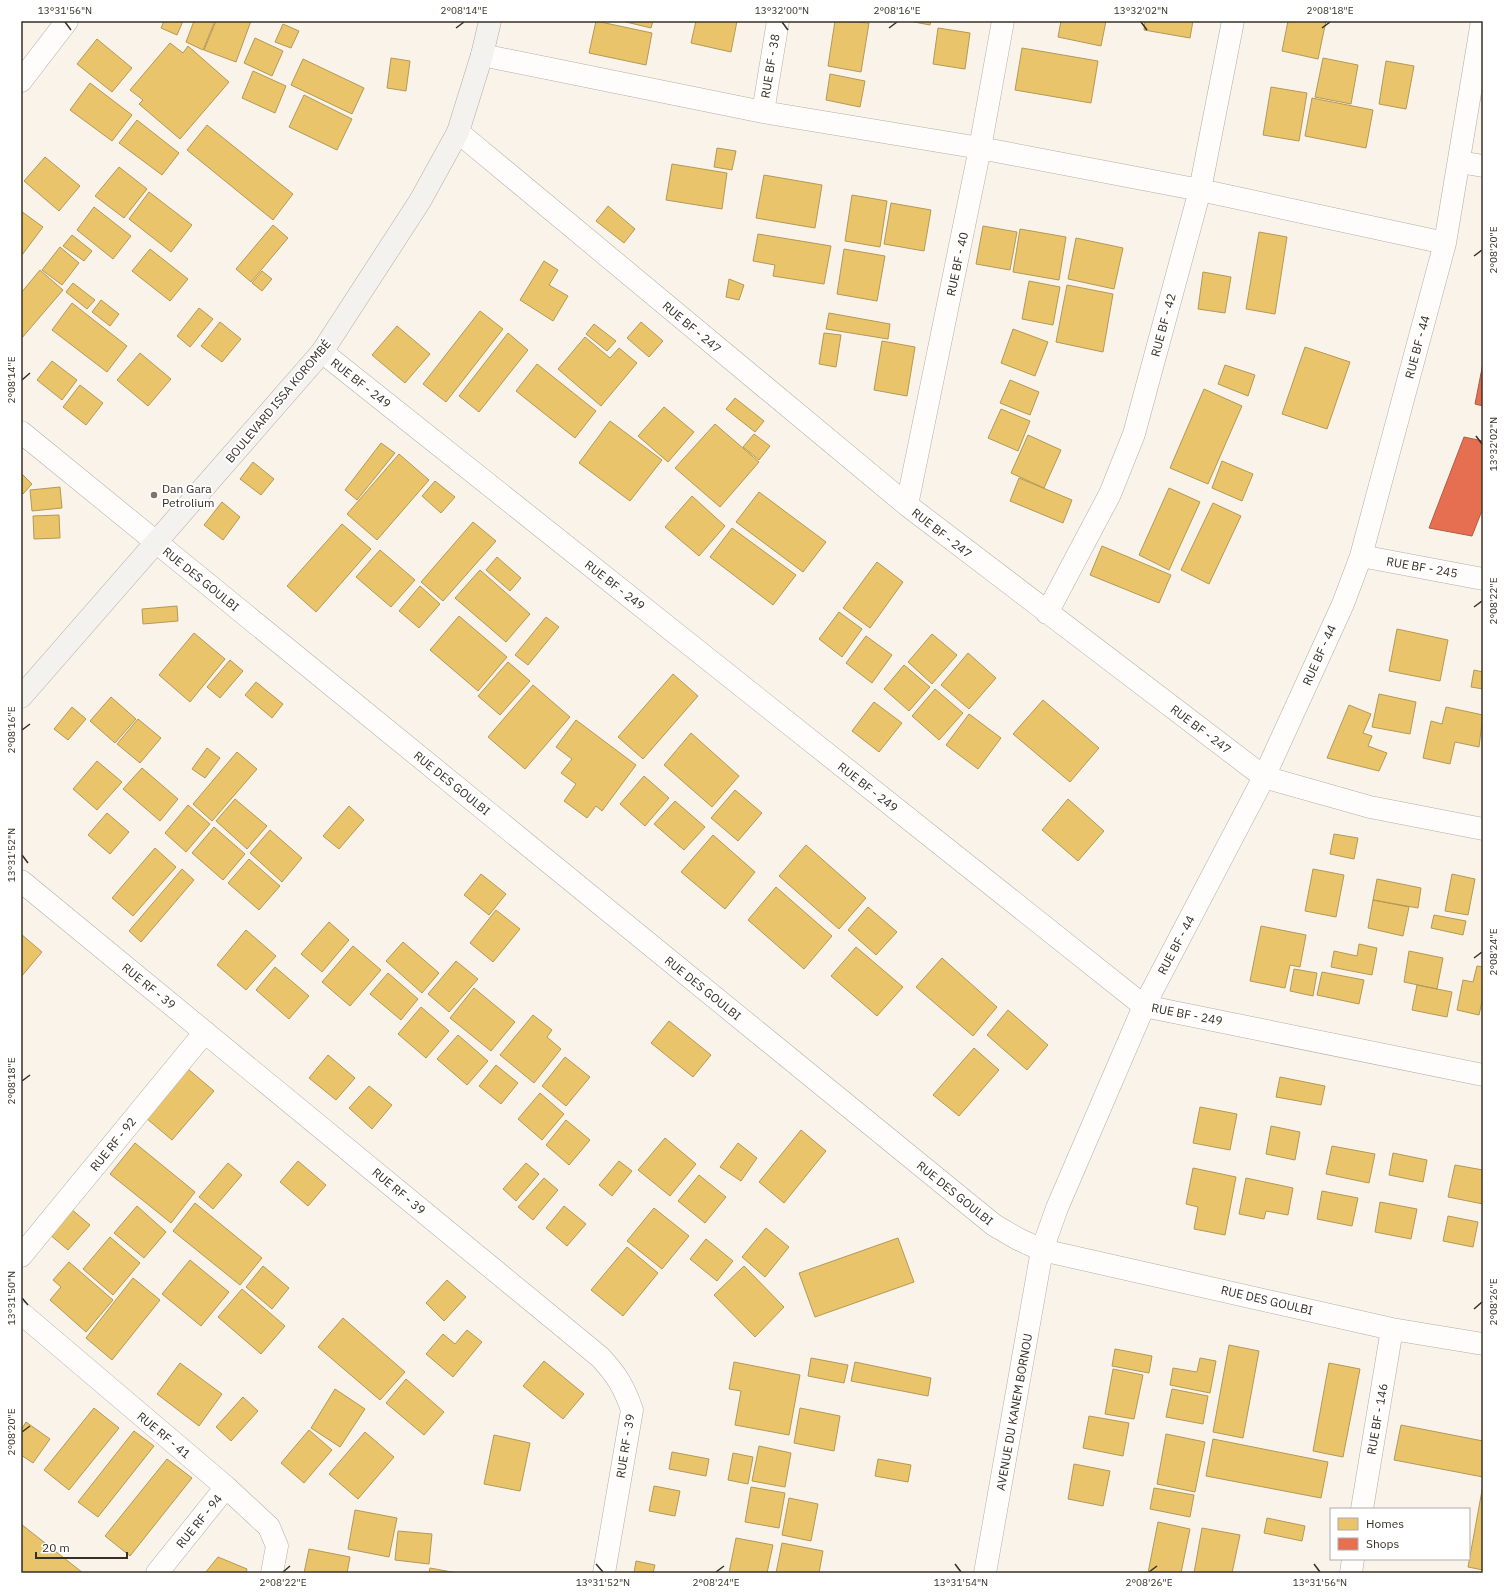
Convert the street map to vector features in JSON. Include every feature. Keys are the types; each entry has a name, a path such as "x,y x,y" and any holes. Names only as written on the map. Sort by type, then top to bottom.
{"street":[{"path":"21,81 67,21"},
{"name":"BOULEVARD ISSA KOROMBÉ","path":"21,697 322,352 420,201 458,132 482,55 490,21"},
{"name":"RUE BF - 38","path":"763,112 778,21"},
{"name":"RUE BF - 40","path":"907,506 980,148 1003,21"},
{"name":"RUE BF - 42","path":"1047,613 1110,494 1134,434 1200,190 1233,21"},
{"name":"RUE BF - 44","path":"1042,1250 1058,1208 1144,1006 1264,777 1343,604 1361,556 1445,243 1460,162 1482,21"},
{"path":"482,55 763,112 980,148 1200,190 1445,243"},
{"name":"RUE BF - 247","path":"458,132 907,506 1264,777 1370,807 1483,829"},
{"path":"1460,162 1483,166"},
{"name":"RUE BF - 249","path":"322,352 1144,1006 1483,1075"},
{"name":"RUE DES GOULBI","path":"21,432 994,1225 1018,1239 1042,1250 1392,1328 1483,1344"},
{"name":"RUE BF - 245","path":"1361,556 1483,579"},
{"name":"RUE RF - 39","path":"21,881 600,1357 614,1372 624,1387 632,1410 604,1573"},
{"name":"RUE RF - 92","path":"21,1256 205,1032"},
{"name":"AVENUE DU KANEM BORNOU","path":"985,1573 1042,1250"},
{"name":"RUE RF - 41","path":"21,1313 226,1487 273,1533 277,1546 272,1573"},
{"name":"RUE BF - 146","path":"1362,1508 1392,1328"},
{"name":"RUE RF - 94","path":"156,1573 226,1487"},
{"path":"1351,1573 1353,1560"}],"building: Homes":[{"path":"164,21 183,21 177,35 161,28"},
{"path":"194,21 215,21 203,50 186,42"},
{"path":"216,21 251,21 236,62 204,50"},
{"path":"596,21 652,33 646,65 589,53"},
{"path":"622,21 653,21 651,28"},
{"path":"696,21 737,21 731,52 691,43"},
{"path":"835,21 869,23 861,72 828,66"},
{"path":"909,21 931,21 930,25"},
{"path":"1061,21 1106,21 1101,46 1058,37"},
{"path":"1145,21 1193,21 1190,38 1144,30"},
{"path":"1288,21 1326,21 1318,59 1282,51"},
{"path":"283,24 299,31 291,48 275,42"},
{"path":"938,28 970,33 965,69 933,64"},
{"path":"255,38 283,51 272,76 244,63"},
{"path":"97,39 132,68 112,92 77,64"},
{"path":"170,43 183,53 188,46 229,82 180,139 139,104 143,100 130,90"},
{"path":"1022,48 1098,61 1091,103 1015,90"},
{"path":"391,58 410,61 406,91 387,88"},
{"path":"1323,58 1358,65 1351,104 1315,97"},
{"path":"303,59 364,88 352,114 291,85"},
{"path":"1386,61 1414,66 1406,109 1379,104"},
{"path":"253,71 286,86 275,113 242,98"},
{"path":"830,74 865,81 860,107 826,100"},
{"path":"90,83 132,115 112,141 70,110"},
{"path":"1271,87 1307,93 1299,141 1263,135"},
{"path":"304,95 352,119 337,150 289,127"},
{"path":"1312,98 1373,110 1366,148 1305,136"},
{"path":"137,120 179,153 162,175 119,143"},
{"path":"207,125 293,194 273,220 187,150"},
{"path":"717,148 736,151 732,170 714,167"},
{"path":"45,157 80,186 59,211 24,181"},
{"path":"672,164 727,173 722,209 666,200"},
{"path":"119,167 147,189 124,218 95,196"},
{"path":"764,175 822,185 815,228 756,218"},
{"path":"149,192 192,225 171,252 129,219"},
{"path":"852,195 887,201 880,247 845,241"},
{"path":"891,203 931,210 924,251 884,244"},
{"path":"608,206 635,229 624,243 596,221"},
{"path":"94,207 131,236 113,259 77,230"},
{"path":"21,211 43,227 22,255 21,254"},
{"path":"273,225 288,238 251,282 236,269"},
{"path":"983,226 1017,232 1010,270 976,264"},
{"path":"1020,229 1066,237 1059,280 1013,272"},
{"path":"1259,232 1287,237 1275,314 1246,309"},
{"path":"758,234 831,246 824,284 773,276 775,265 753,261"},
{"path":"72,235 92,251 84,261 63,246"},
{"path":"1076,238 1123,248 1114,289 1068,279"},
{"path":"60,247 79,263 62,285 42,270"},
{"path":"150,249 188,279 170,301 132,271"},
{"path":"844,249 885,256 877,301 837,294"},
{"path":"544,261 558,270 549,285 568,296 553,321 520,300"},
{"path":"40,270 63,290 21,339 21,293"},
{"path":"262,271 272,279 262,291 252,283"},
{"path":"1203,272 1231,277 1225,313 1198,309"},
{"path":"729,279 744,285 739,300 726,297"},
{"path":"1029,281 1060,287 1053,325 1022,319"},
{"path":"73,283 95,300 87,309 66,292"},
{"path":"1067,285 1113,294 1103,352 1056,342"},
{"path":"101,300 119,314 110,326 92,312"},
{"path":"72,303 127,346 107,372 52,330"},
{"path":"199,308 213,319 190,347 177,336"},
{"path":"480,311 503,329 446,402 423,384"},
{"path":"829,313 890,324 888,339 826,329"},
{"path":"220,322 241,339 222,362 201,346"},
{"path":"641,322 663,341 649,357 627,338"},
{"path":"594,324 616,341 607,351 586,334"},
{"path":"397,326 430,354 405,383 372,355"},
{"path":"1013,329 1048,342 1035,376 1001,363"},
{"path":"508,333 528,350 479,412 459,396"},
{"path":"824,333 841,335 836,367 819,364"},
{"path":"585,337 610,358 619,348 637,363 601,406 558,369"},
{"path":"882,341 915,347 907,396 874,390"},
{"path":"1305,347 1350,362 1327,429 1282,414"},
{"path":"140,353 171,379 148,406 117,380"},
{"path":"52,361 77,380 62,400 37,380"},
{"path":"537,364 596,411 575,438 516,391"},
{"path":"1225,365 1255,375 1248,396 1218,384"},
{"path":"1010,380 1039,392 1030,415 1000,403"},
{"path":"80,385 103,403 86,425 63,407"},
{"path":"1204,389 1242,406 1208,484 1170,468"},
{"path":"735,398 764,421 755,432 726,409"},
{"path":"664,407 694,432 668,462 638,436"},
{"path":"1001,409 1030,421 1018,451 988,438"},
{"path":"610,421 662,460 630,501 579,463"},
{"path":"715,424 759,462 720,507 675,468"},
{"path":"754,434 770,446 759,460 743,447"},
{"path":"1028,435 1061,450 1044,488 1011,473"},
{"path":"381,443 395,453 357,500 345,490"},
{"path":"399,454 429,480 377,540 347,514"},
{"path":"1222,461 1253,474 1242,501 1212,488"},
{"path":"253,462 274,479 261,495 240,479"},
{"path":"22,474 32,484 23,494 21,492"},
{"path":"1019,478 1072,500 1063,523 1010,501"},
{"path":"435,481 455,497 441,513 422,496"},
{"path":"60,487 62,508 32,511 30,490"},
{"path":"1169,488 1200,502 1169,570 1139,555"},
{"path":"759,492 826,542 803,572 736,522"},
{"path":"692,496 725,526 699,556 665,527"},
{"path":"222,502 240,517 223,540 204,525"},
{"path":"1213,503 1241,516 1209,584 1181,570"},
{"path":"59,515 60,538 34,539 33,516"},
{"path":"473,522 496,541 443,601 421,582"},
{"path":"342,524 371,549 316,612 287,586"},
{"path":"732,528 796,575 773,605 710,557"},
{"path":"1102,546 1171,575 1159,603 1090,575"},
{"path":"380,550 415,580 391,607 356,577"},
{"path":"497,557 521,578 510,591 486,570"},
{"path":"877,562 903,582 870,628 843,608"},
{"path":"480,570 530,614 506,642 455,598"},
{"path":"420,586 440,604 419,628 399,611"},
{"path":"177,606 178,621 143,624 142,609"},
{"path":"839,612 862,629 842,657 819,639"},
{"path":"459,616 507,657 478,691 430,650"},
{"path":"546,617 559,627 528,665 515,655"},
{"path":"1397,629 1448,640 1440,681 1389,671"},
{"path":"194,633 225,659 190,702 159,675"},
{"path":"932,634 957,655 932,684 908,662"},
{"path":"866,636 892,655 872,683 846,663"},
{"path":"968,653 996,678 969,709 941,685"},
{"path":"230,660 243,671 220,698 207,687"},
{"path":"508,662 530,681 500,715 478,696"},
{"path":"904,665 930,687 909,711 884,689"},
{"path":"1474,670 1483,672 1483,689 1471,687"},
{"path":"673,674 698,696 643,759 618,737"},
{"path":"256,682 283,704 272,718 245,695"},
{"path":"533,685 570,717 525,769 488,737"},
{"path":"935,689 963,713 939,740 912,716"},
{"path":"1379,694 1416,702 1410,734 1372,727"},
{"path":"111,697 136,719 115,743 90,721"},
{"path":"1043,700 1099,748 1070,782 1013,734"},
{"path":"874,702 902,723 879,752 852,731"},
{"path":"1349,705 1371,714 1363,733 1372,736 1368,746 1387,753 1379,771 1327,758"},
{"path":"72,707 86,719 68,740 54,729"},
{"path":"1446,707 1483,715 1479,747 1455,742 1450,764 1423,758 1431,721 1442,724"},
{"path":"969,714 1001,738 978,769 946,745"},
{"path":"138,719 161,738 140,763 117,744"},
{"path":"576,720 636,765 602,811 596,806 587,818 564,801 576,784 561,773 572,759 556,747"},
{"path":"691,733 739,776 712,807 664,765"},
{"path":"207,748 220,758 205,778 192,769"},
{"path":"237,752 257,769 212,821 193,804"},
{"path":"97,761 122,782 97,810 73,789"},
{"path":"142,768 178,799 160,821 123,789"},
{"path":"644,776 669,798 645,826 620,804"},
{"path":"735,790 762,813 738,841 711,818"},
{"path":"235,799 267,826 247,849 216,821"},
{"path":"1068,799 1104,831 1078,861 1042,830"},
{"path":"675,801 705,827 684,850 654,824"},
{"path":"188,805 210,824 186,852 165,833"},
{"path":"349,806 364,820 339,849 323,836"},
{"path":"107,813 129,832 110,854 88,835"},
{"path":"214,827 245,854 223,880 192,853"},
{"path":"270,830 302,858 282,882 250,853"},
{"path":"1334,834 1358,838 1354,859 1330,854"},
{"path":"713,835 755,872 725,909 681,872"},
{"path":"806,845 866,898 839,929 779,876"},
{"path":"155,848 176,867 133,916 112,898"},
{"path":"249,859 280,886 259,910 228,883"},
{"path":"182,869 194,880 141,942 129,931"},
{"path":"1313,869 1344,875 1336,917 1305,911"},
{"path":"481,874 506,894 489,915 464,895"},
{"path":"1452,874 1475,879 1468,915 1445,911"},
{"path":"1377,879 1421,888 1418,908 1373,900"},
{"path":"776,887 832,936 804,969 748,920"},
{"path":"1373,900 1409,907 1403,936 1368,928"},
{"path":"868,907 897,932 876,955 848,930"},
{"path":"496,910 520,929 493,962 470,943"},
{"path":"1434,915 1466,921 1463,935 1431,928"},
{"path":"329,922 349,940 322,972 301,954"},
{"path":"1261,926 1306,935 1300,967 1290,965 1285,988 1250,981"},
{"path":"246,930 276,956 246,990 217,965"},
{"path":"21,934 42,952 21,977"},
{"path":"403,942 439,973 422,993 386,961"},
{"path":"1359,944 1377,948 1372,975 1331,967 1334,951 1357,956"},
{"path":"353,946 381,970 350,1006 322,982"},
{"path":"856,947 903,987 877,1016 831,976"},
{"path":"1409,951 1443,958 1437,989 1404,982"},
{"path":"942,958 997,1007 973,1036 916,987"},
{"path":"456,961 478,979 449,1012 428,994"},
{"path":"1477,966 1483,967 1483,997 1479,1015 1457,1010 1463,980 1473,982"},
{"path":"275,967 309,996 289,1019 256,990"},
{"path":"1294,969 1317,973 1313,996 1290,991"},
{"path":"1322,972 1364,980 1359,1004 1317,995"},
{"path":"388,973 418,999 401,1020 370,994"},
{"path":"1417,985 1452,992 1447,1017 1412,1010"},
{"path":"474,988 515,1022 491,1051 450,1018"},
{"path":"421,1007 449,1031 426,1058 398,1034"},
{"path":"1008,1010 1048,1045 1027,1070 987,1035"},
{"path":"533,1015 552,1030 547,1037 561,1049 534,1083 500,1055"},
{"path":"669,1021 711,1055 693,1077 651,1043"},
{"path":"458,1035 488,1061 467,1085 437,1059"},
{"path":"974,1048 999,1070 959,1116 933,1095"},
{"path":"328,1055 355,1078 336,1100 309,1078"},
{"path":"565,1057 590,1077 566,1106 542,1086"},
{"path":"496,1065 518,1083 501,1104 479,1086"},
{"path":"188,1069 214,1091 172,1140 146,1118"},
{"path":"1280,1077 1325,1086 1321,1105 1276,1097"},
{"path":"369,1086 392,1105 372,1129 349,1108"},
{"path":"540,1093 564,1114 542,1140 518,1119"},
{"path":"1200,1107 1237,1114 1230,1150 1193,1143"},
{"path":"566,1120 590,1140 569,1165 546,1145"},
{"path":"1271,1126 1300,1132 1295,1160 1266,1154"},
{"path":"801,1130 826,1151 784,1203 759,1182"},
{"path":"665,1138 696,1164 670,1196 638,1170"},
{"path":"135,1143 195,1192 171,1223 110,1174"},
{"path":"738,1143 757,1158 741,1181 720,1167"},
{"path":"1332,1146 1375,1154 1369,1183 1326,1174"},
{"path":"1393,1153 1427,1160 1423,1182 1389,1175"},
{"path":"298,1161 326,1185 308,1206 280,1182"},
{"path":"619,1161 632,1171 612,1196 599,1185"},
{"path":"228,1163 242,1175 213,1209 199,1197"},
{"path":"526,1163 539,1174 516,1201 503,1189"},
{"path":"1455,1165 1483,1170 1483,1204 1448,1197"},
{"path":"1193,1168 1236,1177 1225,1235 1194,1229 1198,1207 1186,1204"},
{"path":"699,1175 726,1197 705,1223 678,1201"},
{"path":"544,1178 558,1190 533,1220 518,1207"},
{"path":"1246,1178 1293,1188 1288,1215 1266,1211 1264,1219 1239,1214"},
{"path":"1322,1191 1358,1198 1352,1226 1317,1219"},
{"path":"1380,1202 1417,1209 1411,1239 1375,1232"},
{"path":"195,1203 262,1258 240,1285 173,1231"},
{"path":"137,1206 166,1232 144,1258 114,1233"},
{"path":"564,1206 586,1224 567,1246 546,1228"},
{"path":"654,1208 689,1236 662,1269 627,1241"},
{"path":"71,1209 90,1225 68,1250 49,1234"},
{"path":"1448,1216 1478,1222 1473,1247 1443,1241"},
{"path":"766,1228 789,1247 765,1277 742,1257"},
{"path":"110,1237 140,1263 113,1295 83,1269"},
{"path":"898,1238 914,1282 815,1317 799,1273"},
{"path":"706,1239 733,1261 717,1281 690,1259"},
{"path":"627,1247 658,1273 623,1316 591,1290"},
{"path":"190,1260 229,1292 201,1326 162,1294"},
{"path":"69,1262 113,1300 86,1332 50,1300 61,1287 53,1280"},
{"path":"263,1266 289,1288 272,1309 246,1287"},
{"path":"744,1266 784,1307 755,1337 714,1295"},
{"path":"133,1278 160,1300 112,1360 86,1338"},
{"path":"447,1280 466,1297 444,1321 426,1303"},
{"path":"242,1289 285,1326 261,1354 218,1317"},
{"path":"343,1318 405,1372 380,1400 318,1347"},
{"path":"467,1330 482,1342 453,1377 426,1354 443,1334 455,1344"},
{"path":"1229,1345 1259,1351 1243,1438 1213,1432"},
{"path":"1115,1349 1152,1356 1149,1373 1112,1366"},
{"path":"811,1358 848,1365 844,1383 808,1376"},
{"path":"1200,1358 1216,1361 1210,1393 1170,1385 1173,1368 1197,1372"},
{"path":"544,1361 584,1394 563,1419 523,1386"},
{"path":"734,1362 800,1375 789,1435 735,1425 741,1391 729,1389"},
{"path":"855,1362 931,1378 928,1396 851,1381"},
{"path":"180,1363 222,1394 199,1426 157,1394"},
{"path":"1329,1363 1360,1369 1343,1457 1313,1451"},
{"path":"1113,1369 1143,1375 1134,1419 1105,1414"},
{"path":"406,1379 444,1412 424,1435 386,1403"},
{"path":"335,1389 365,1409 340,1447 311,1428"},
{"path":"1172,1389 1208,1396 1203,1424 1166,1417"},
{"path":"243,1397 258,1411 231,1441 216,1427"},
{"path":"94,1408 119,1428 69,1490 44,1470"},
{"path":"800,1408 840,1416 834,1451 794,1443"},
{"path":"1089,1416 1129,1423 1123,1456 1083,1448"},
{"path":"26,1422 50,1439 33,1463 21,1455 21,1430"},
{"path":"1401,1425 1483,1441 1483,1477 1394,1460"},
{"path":"309,1430 332,1450 304,1483 281,1463"},
{"path":"134,1431 154,1446 98,1517 78,1502"},
{"path":"365,1432 394,1457 358,1499 329,1474"},
{"path":"1166,1434 1205,1442 1195,1492 1157,1484"},
{"path":"494,1435 530,1443 520,1491 484,1484"},
{"path":"1213,1439 1328,1462 1321,1498 1206,1476"},
{"path":"759,1446 791,1453 785,1487 752,1481"},
{"path":"672,1452 709,1459 706,1476 669,1469"},
{"path":"733,1453 753,1457 748,1484 728,1480"},
{"path":"167,1459 192,1478 130,1556 105,1536"},
{"path":"878,1459 911,1465 908,1482 875,1476"},
{"path":"1074,1464 1110,1471 1103,1506 1068,1499"},
{"path":"1483,1485 1483,1570 1468,1567"},
{"path":"654,1486 680,1491 675,1516 649,1511"},
{"path":"751,1487 785,1493 779,1528 745,1522"},
{"path":"1154,1488 1194,1495 1190,1517 1150,1509"},
{"path":"789,1498 818,1504 811,1541 782,1535"},
{"path":"355,1510 397,1518 389,1557 348,1549"},
{"path":"1267,1518 1305,1526 1302,1541 1264,1533"},
{"path":"1158,1522 1190,1529 1181,1573 1148,1573"},
{"path":"21,1524 83,1573 22,1573"},
{"path":"1202,1528 1240,1535 1232,1573 1194,1573"},
{"path":"398,1531 432,1534 429,1564 395,1560"},
{"path":"736,1538 773,1545 767,1573 729,1573"},
{"path":"782,1543 823,1551 819,1573 776,1573"},
{"path":"309,1549 350,1557 347,1573 304,1573"},
{"path":"218,1557 247,1569 246,1573 205,1573"},
{"path":"636,1561 655,1565 653,1573 634,1573"},
{"path":"430,1568 457,1573 429,1573"}],"building: Shops":[{"path":"1483,363 1483,406 1475,404"},
{"path":"1464,437 1483,441 1483,508 1472,536 1429,528"}],"place":[{"name":"Dan Gara Petrolium","path":"154,495"}]}
